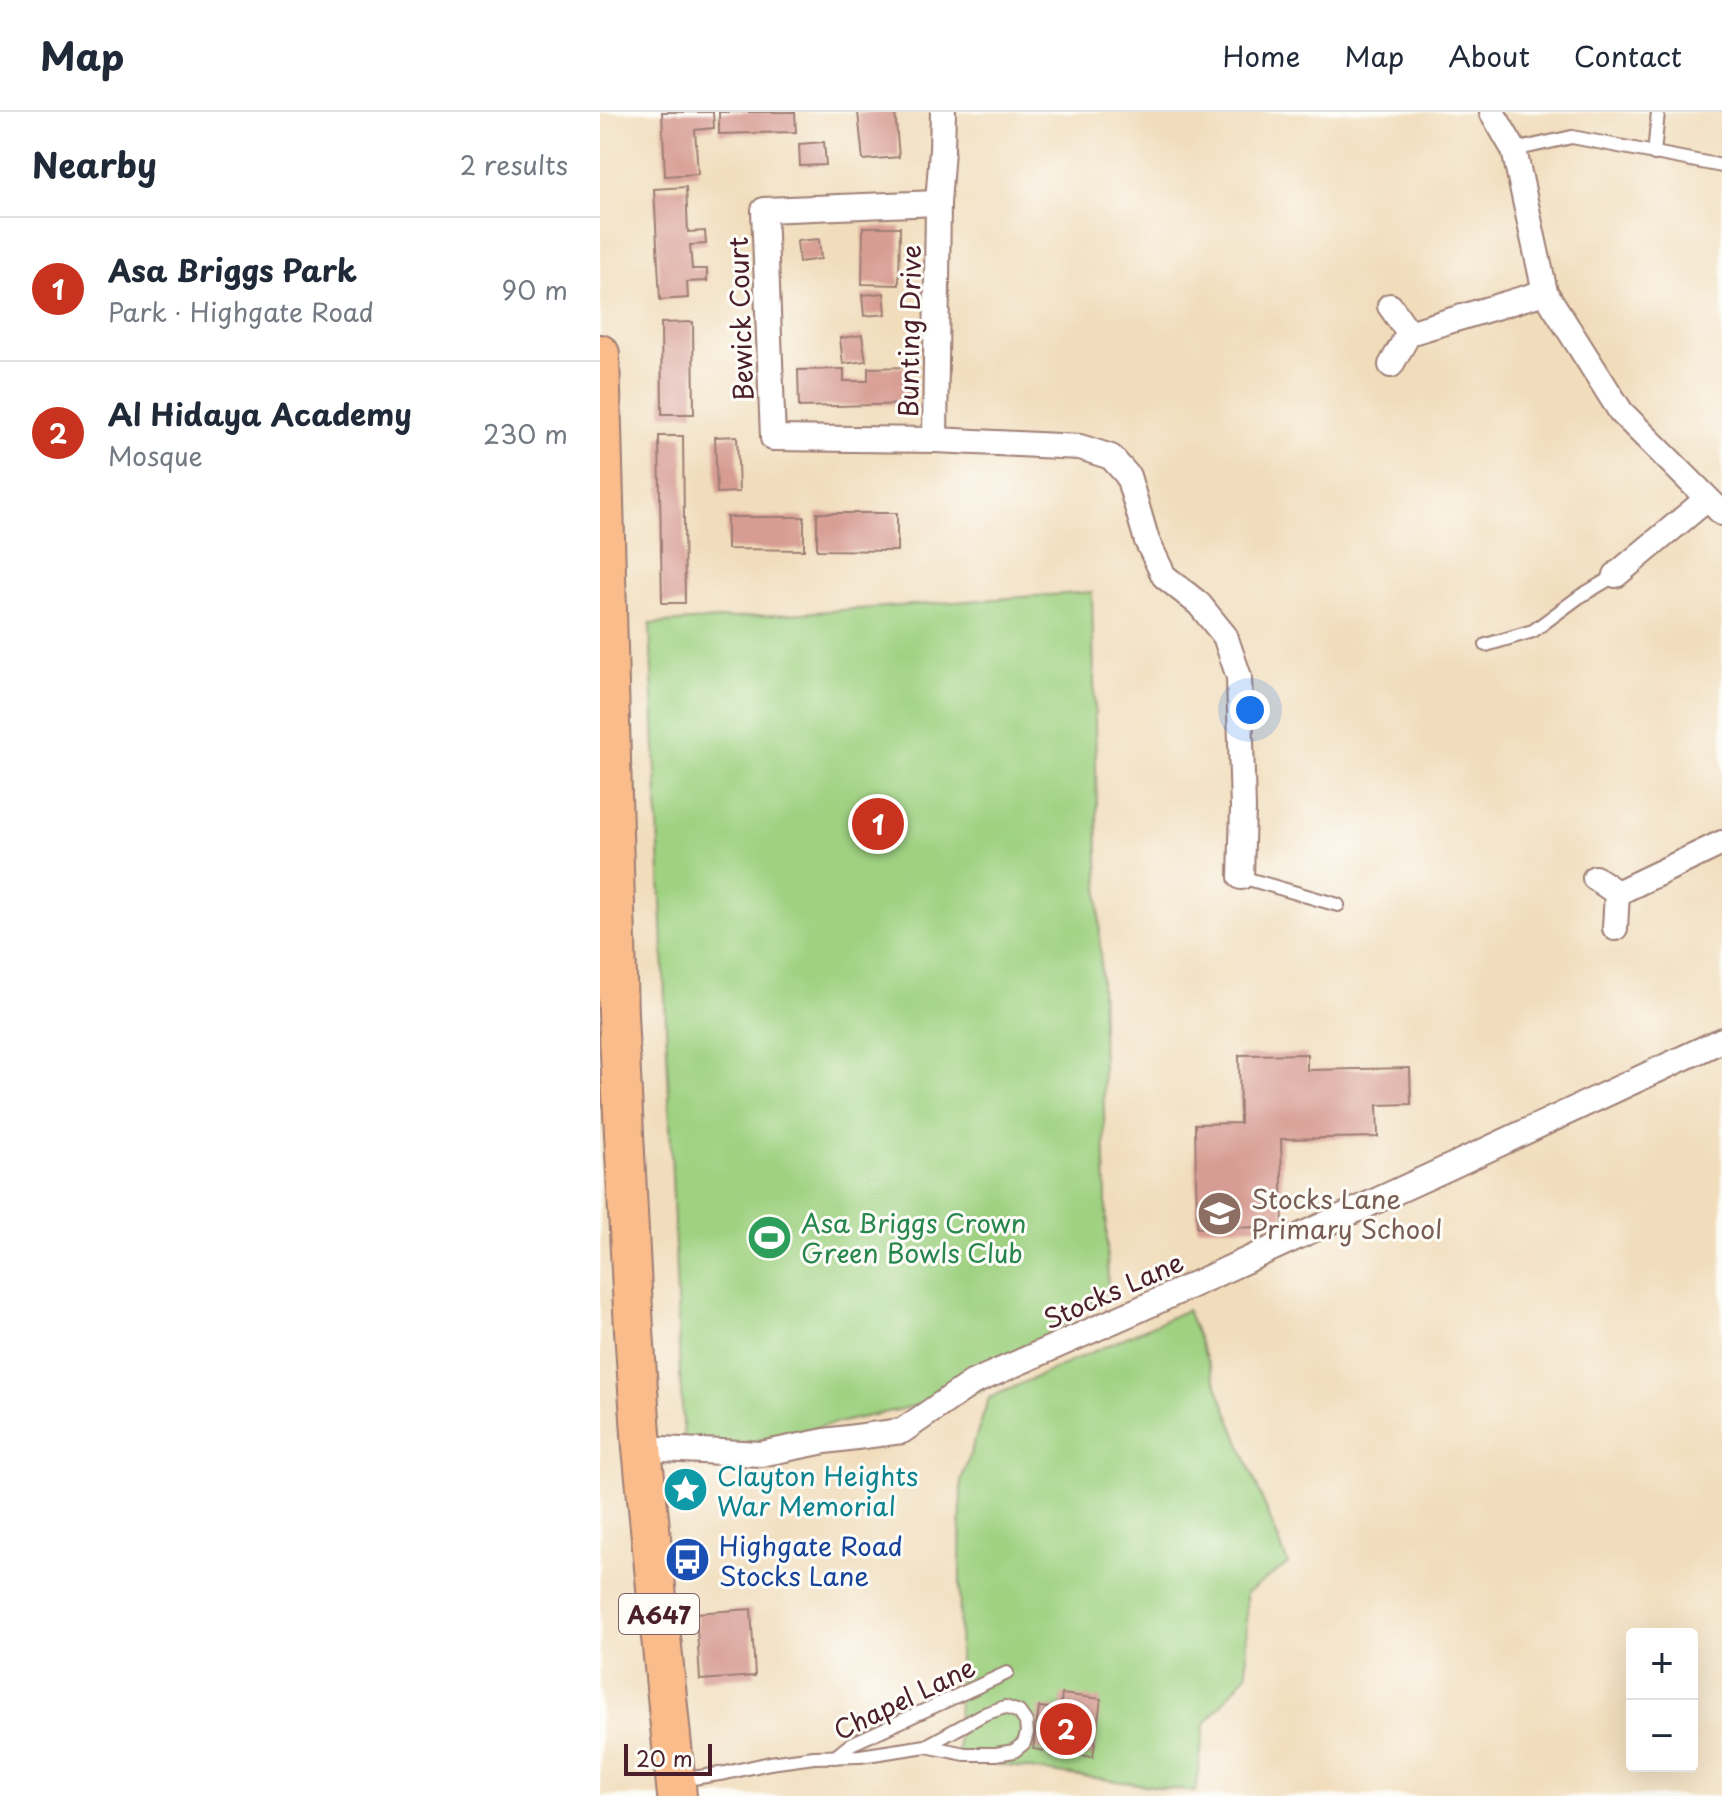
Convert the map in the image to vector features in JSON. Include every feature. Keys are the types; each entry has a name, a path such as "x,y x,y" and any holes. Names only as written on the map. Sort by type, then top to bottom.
{"main road":[{"name":"A647","path":"600,354 609,1016 642,1448 677,1788"}],"street":[{"name":"Bunting Drive","path":"943,112 938,203 935,440 1080,447 1111,457 1128,476 1147,541 1164,576 1199,604 1225,636 1239,677 1243,808 1241,877"},
{"path":"1492,112 1514,150 1545,292 1621,412 1714,506 1616,575"},
{"name":"Bewick Court","path":"935,440 773,438 764,210 938,203"},
{"path":"1391,365 1409,333 1545,292"},
{"path":"1390,306 1409,333"},
{"path":"1617,893 1722,843"},
{"path":"1595,878 1617,893"},
{"path":"1615,928 1617,893"},
{"name":"Stocks Lane","path":"642,1448 761,1454 825,1441 902,1431 972,1383 1352,1212 1722,1040"}],"lane":[{"path":"1654,154 1658,112"},
{"path":"1514,150 1572,137 1722,166"},
{"path":"1486,645 1533,631 1579,597 1616,575"},
{"path":"1241,877 1338,905"},
{"name":"Chapel Lane","path":"677,1788 770,1763 835,1757 851,1744 1007,1673"},
{"path":"835,1757 926,1746 965,1754 1014,1751 1024,1743 1026,1722 1019,1712 1005,1707 984,1714 926,1746"}],"green space":[{"path":"1092,592 1108,1289 980,1392 685,1456 650,624"},
{"path":"1187,1310 1288,1564 1246,1593 1247,1674 1205,1724 1195,1792 958,1759 961,1481 989,1398"}],"building":[{"path":"662,112 713,112 714,128 695,130 698,174 665,176"},
{"path":"719,112 795,112 796,132 719,134"},
{"path":"858,112 895,112 899,157 863,160"},
{"path":"824,142 826,165 800,166 799,144"},
{"path":"686,187 688,232 705,231 706,244 690,245 692,269 707,269 707,281 687,282 688,298 660,300 654,189"},
{"path":"863,227 900,227 899,285 862,284"},
{"path":"819,239 821,259 799,262 797,241"},
{"path":"884,293 886,314 864,316 862,295"},
{"path":"693,322 694,414 662,414 661,323"},
{"path":"862,335 866,361 843,364 840,338"},
{"path":"909,367 910,404 799,407 798,370 844,369 844,381 868,381 868,368"},
{"path":"659,436 683,436 685,603 662,603"},
{"path":"737,436 739,492 717,493 715,437"},
{"path":"817,513 897,513 897,551 817,550"},
{"path":"727,517 804,517 804,550 727,549"},
{"path":"1307,1054 1307,1070 1410,1068 1411,1104 1377,1105 1378,1137 1281,1139 1283,1227 1197,1228 1195,1124 1240,1123 1239,1055"},
{"path":"751,1609 755,1676 700,1680 696,1613"},
{"path":"1062,1694 1101,1699 1093,1757 1065,1753 1064,1758 1033,1749 1039,1707 1060,1709"}],"place":[{"name":"Asa Briggs Park","path":"878,824"},
{"name":"Stocks Lane Primary School","path":"1220,1213"},
{"name":"Asa Briggs Crown Green Bowls Club","path":"770,1237"},
{"name":"Clayton Heights War Memorial","path":"686,1490"},
{"name":"Highgate Road Stocks Lane","path":"688,1560"},
{"name":"Al Hidaya Academy","path":"1066,1729"}]}
